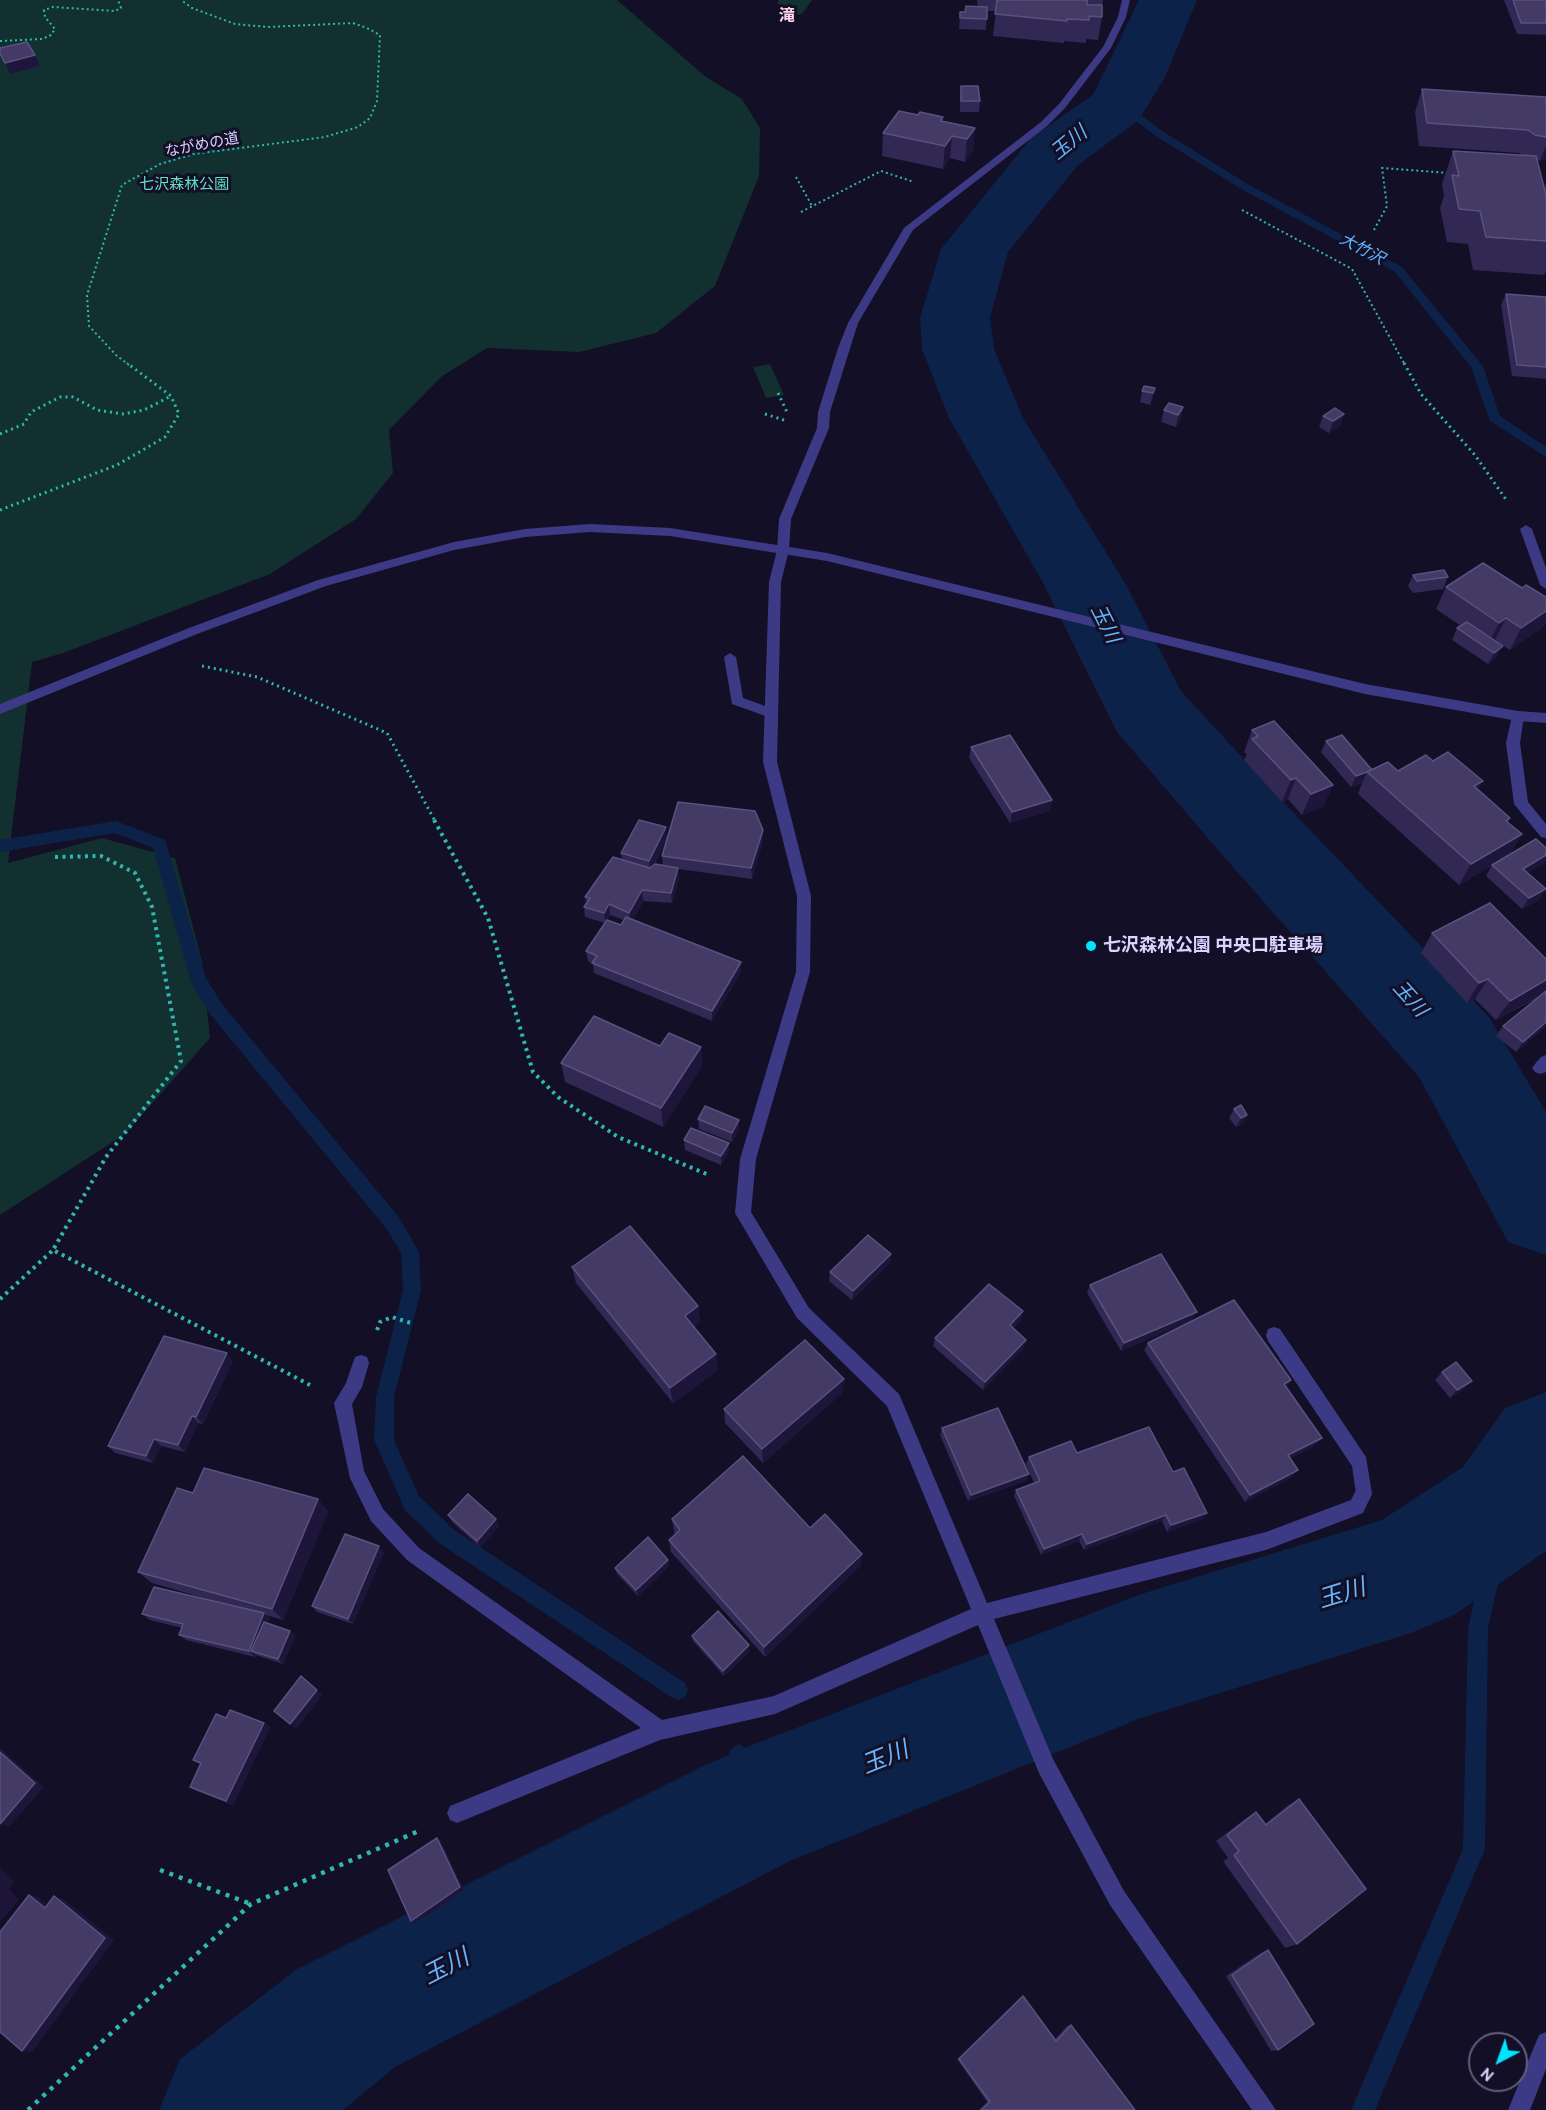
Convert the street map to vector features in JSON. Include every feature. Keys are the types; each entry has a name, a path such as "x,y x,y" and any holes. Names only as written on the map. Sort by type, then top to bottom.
{"street":[{"path":"1126,0 1122,17 1107,48 1062,106 1044,124 909,228 853,323 843,348 825,412 823,428 785,519 783,549 775,582 770,762 804,896 802,972 748,1159 743,1213 803,1313 893,1400 1046,1766 1117,1898 1265,2110"},
{"path":"0,709 153,647 322,583 454,546 525,533 590,528 670,532 827,557 1028,605 1227,657 1365,689 1518,716 1546,718"},
{"path":"1526,529 1546,585"},
{"path":"730,657 737,701 771,713"},
{"path":"1518,716 1513,743 1521,804 1546,833"},
{"path":"457,1814 660,1730 775,1705 983,1613 1266,1541 1357,1507 1363,1494 1360,1464 1274,1335"},
{"path":"361,1363 353,1387 343,1403 356,1472 377,1515 413,1554 660,1730"},
{"path":"1519,2110 1546,2042"}],"path":[{"path":"0,41 42,39 51,35 55,29 45,17 44,10 53,7 115,11 122,8 118,0"},
{"name":"ながめの道","path":"171,396 116,354 89,326 87,295 122,185 160,164 194,154 325,137 358,127 370,118 377,101 380,35 353,23 268,27 234,24 192,8 181,0"},
{"path":"1374,230 1387,206 1382,168 1452,173"},
{"path":"801,212 881,171 903,177 950,198"},
{"path":"796,177 812,206"},
{"path":"1242,210 1352,269 1421,394 1476,455 1526,529"},
{"path":"0,434 24,424 31,412 60,397 73,397 97,410 123,414 144,410 171,396 179,414 165,437 117,465 0,510"},
{"path":"765,414 789,422"},
{"path":"153,647 190,664 257,677 387,733 488,918 533,1072 558,1097 618,1137 745,1191"},
{"path":"0,1299 53,1250 106,1157 181,1061 152,907 135,873 101,856 55,857"},
{"path":"53,1250 343,1403"},
{"path":"392,1317 414,1324"},
{"path":"28,2110 251,1904 457,1814"},
{"path":"160,1870 251,1904"}],"green space":[{"name":"七沢森林公園","path":"0,0 617,0 706,77 742,99 760,128 759,176 715,286 656,333 579,352 487,348 441,377 389,430 393,473 356,519 270,574 63,653 32,662 8,863 102,838 175,858 202,962 210,1038 125,1134 0,1215"},
{"path":"778,0 812,0 802,14 786,16"},
{"path":"770,364 784,395 766,398 753,367"}],"building":[{"path":"997,0 1087,0 1087,5 1102,5 1102,17 1089,16 1089,20 1067,19 1067,21 995,14"},
{"path":"1513,0 1546,0 1546,23 1521,23"},
{"path":"966,6 987,7 987,19 960,18 960,12 965,12"},
{"path":"27,42 35,55 5,63 0,48"},
{"path":"961,86 978,86 980,101 961,101"},
{"path":"1422,89 1546,97 1546,137 1535,135 1528,130 1427,123"},
{"path":"899,111 918,115 920,112 943,117 941,121 975,128 967,139 952,136 945,146 883,133"},
{"path":"1453,151 1536,156 1546,195 1546,241 1486,237 1480,211 1459,209 1452,175 1459,176"},
{"path":"1506,294 1546,297 1546,367 1517,365"},
{"path":"1144,386 1155,388 1153,393 1142,391"},
{"path":"1169,403 1183,407 1178,415 1164,410"},
{"path":"1335,408 1344,414 1333,421 1323,416"},
{"path":"1483,563 1522,588 1526,585 1546,597 1546,611 1521,628 1506,618 1499,623 1446,587"},
{"path":"1444,570 1448,577 1417,581 1413,575"},
{"path":"1467,622 1503,646 1494,653 1457,628"},
{"path":"1274,721 1333,785 1311,794 1296,778 1291,780 1252,739 1258,736 1252,730"},
{"path":"1010,735 1052,800 1012,812 971,747"},
{"path":"1342,735 1372,770 1356,776 1326,741"},
{"path":"1448,752 1483,781 1474,786 1510,818 1506,821 1522,834 1471,864 1367,772 1388,762 1398,771 1426,755 1433,761"},
{"path":"678,802 755,811 763,830 751,868 662,856"},
{"path":"639,820 666,827 649,861 621,853"},
{"path":"1536,839 1546,848 1546,855 1523,869 1546,889 1529,898 1492,865"},
{"path":"613,857 650,868 655,864 678,868 671,893 642,890 629,913 609,904 604,913 584,907 590,898 585,897"},
{"path":"1490,903 1546,959 1546,980 1510,1001 1488,979 1479,983 1432,933"},
{"path":"626,917 741,962 712,1011 592,963 597,956 586,951 607,920 621,925"},
{"path":"1546,991 1546,1022 1523,1042 1503,1026"},
{"path":"594,1016 660,1046 669,1033 701,1047 661,1108 561,1063"},
{"path":"1241,1105 1247,1115 1241,1118 1234,1109"},
{"path":"705,1106 739,1120 732,1133 698,1119"},
{"path":"691,1128 729,1143 721,1156 684,1140"},
{"path":"630,1226 698,1306 685,1316 716,1354 670,1388 572,1267"},
{"path":"868,1235 891,1254 853,1291 830,1272"},
{"path":"1161,1254 1197,1312 1124,1343 1090,1285"},
{"path":"989,1284 1023,1311 1010,1325 1026,1340 985,1382 935,1338"},
{"path":"1234,1300 1291,1380 1284,1384 1322,1438 1288,1455 1298,1470 1250,1495 1148,1343"},
{"path":"164,1336 227,1353 196,1417 192,1416 178,1445 154,1439 146,1456 108,1446"},
{"path":"805,1340 844,1379 762,1449 724,1409"},
{"path":"1456,1362 1472,1381 1457,1390 1442,1372"},
{"path":"998,1408 1029,1474 971,1495 942,1428"},
{"path":"1149,1427 1173,1472 1184,1468 1207,1513 1171,1525 1166,1515 1087,1544 1082,1534 1044,1549 1016,1490 1040,1481 1029,1457 1071,1441 1077,1453"},
{"path":"743,1456 810,1528 825,1514 862,1554 764,1647 669,1540 680,1530 672,1519"},
{"path":"204,1468 318,1499 272,1609 138,1572 177,1488 193,1493"},
{"path":"468,1494 496,1519 477,1541 448,1515"},
{"path":"345,1534 379,1546 348,1619 312,1606"},
{"path":"648,1537 668,1560 636,1590 615,1568"},
{"path":"154,1587 264,1613 249,1651 179,1635 183,1624 142,1614"},
{"path":"718,1611 749,1645 723,1671 692,1636"},
{"path":"264,1622 290,1631 278,1659 251,1651"},
{"path":"301,1676 317,1690 290,1724 274,1711"},
{"path":"230,1710 264,1723 226,1801 190,1787 201,1763 193,1760 216,1714 226,1718"},
{"path":"0,1752 35,1783 0,1824"},
{"path":"1299,1799 1366,1889 1297,1944 1234,1855 1239,1851 1227,1835 1256,1812 1266,1825"},
{"path":"437,1838 460,1887 411,1921 388,1870"},
{"path":"29,1895 45,1908 54,1896 105,1938 22,2051 0,2032 0,1932"},
{"path":"1268,1950 1314,2024 1278,2050 1232,1975"},
{"path":"1023,1996 1056,2041 1071,2025 1135,2110 981,2110 990,2102 959,2059"}],"waterway":[{"name":"玉川","path":"1168,0 1134,77 1117,107 1055,151 975,249 955,318 958,349 986,418 1084,583 1148,710 1256,832 1454,1047 1546,1208"},
{"name":"大竹沢","path":"1117,107 1136,116 1158,133 1247,188 1398,269 1477,366 1494,418 1546,453"},
{"path":"0,846 116,827 160,844 198,980 216,1009 392,1222 410,1252 412,1290 385,1397 384,1440 412,1503 446,1536 678,1690"},
{"name":"玉川","path":"231,2110 346,2018 747,1813 1141,1656 1411,1572 1505,1509 1546,1448"},
{"path":"1363,2110 1474,1849 1478,1628 1505,1509"},
{"path":"739,1755 764,1806"}],"place":[{"name":"七沢森林公園 中央口駐車場","path":"1091,946"}],"district":[{"name":"滝","path":"787,16"}]}
